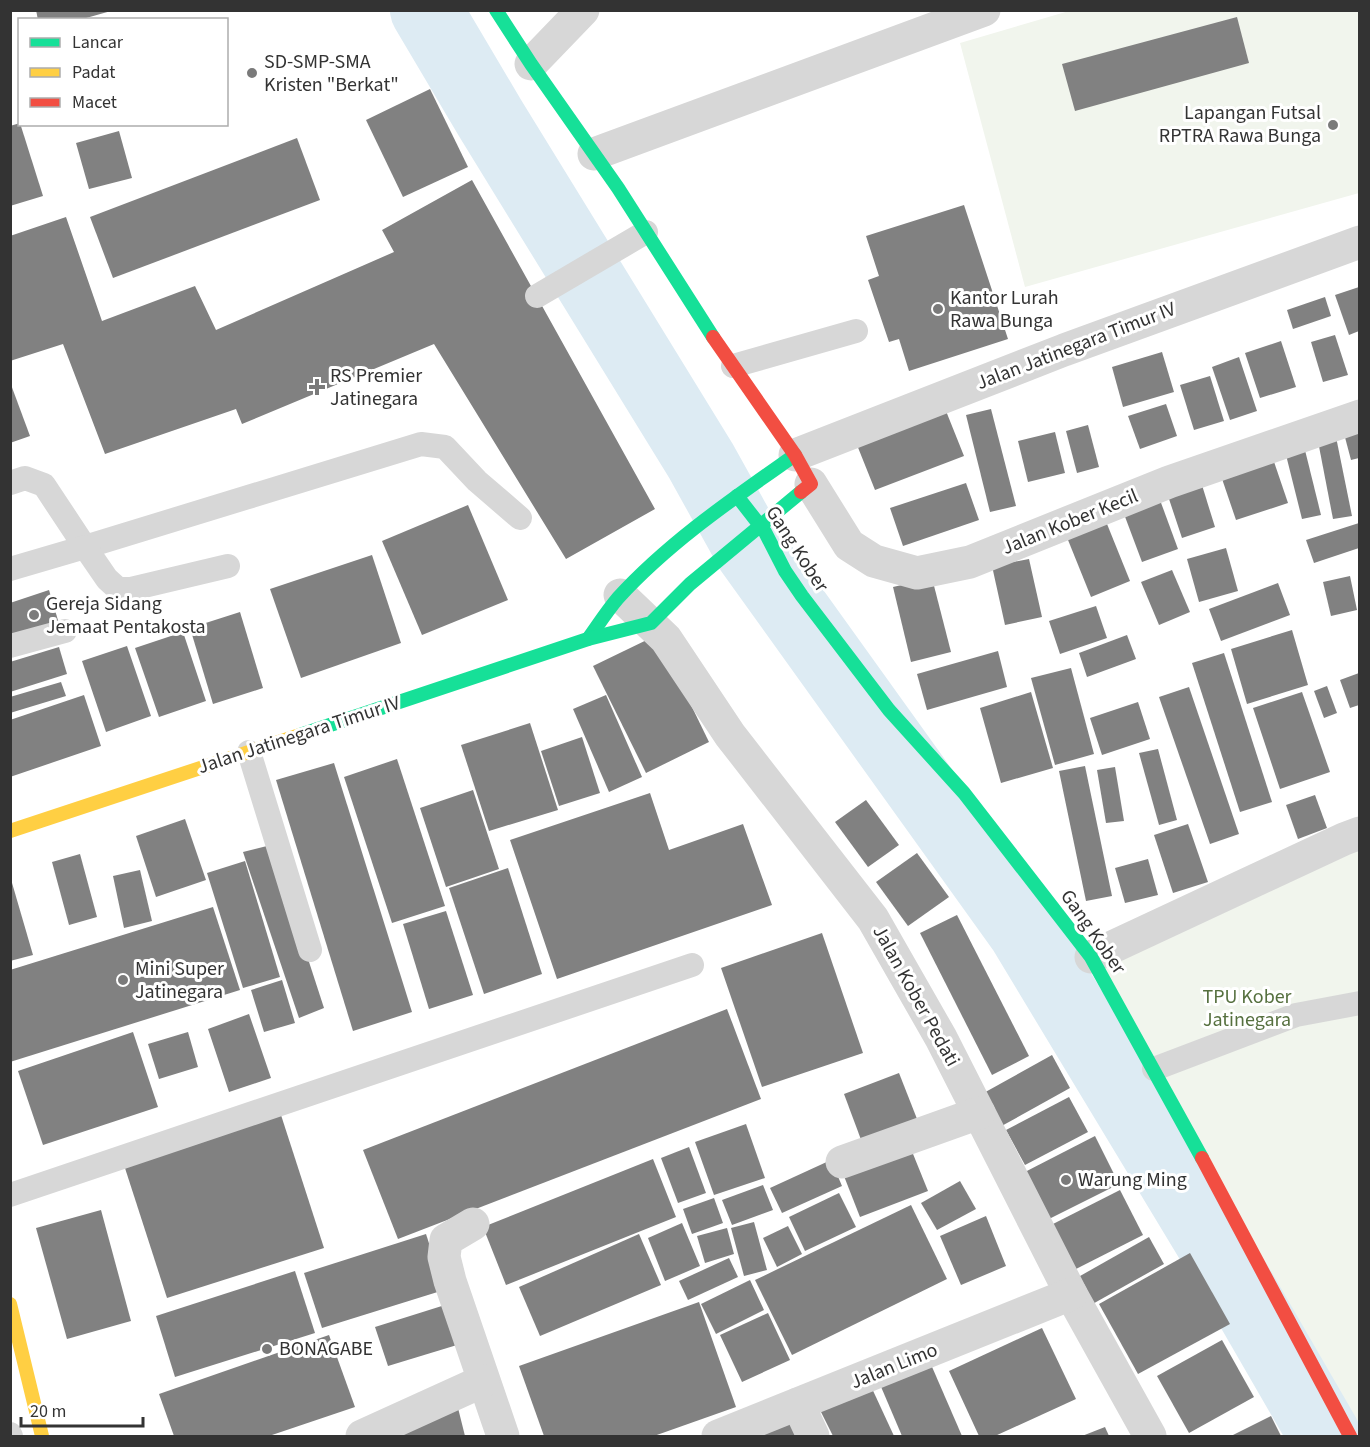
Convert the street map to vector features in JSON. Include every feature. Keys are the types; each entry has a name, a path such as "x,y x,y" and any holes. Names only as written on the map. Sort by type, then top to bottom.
{"street":[{"path":"496,10 646,232 733,366 795,455 811,484 690,584 651,623"},
{"path":"531,64 582,10"},
{"path":"594,154 984,10"},
{"name":"Jalan Jatinegara Timur IV","path":"588,639 620,595 668,552 732,500 795,455 1064,350 1359,242"},
{"name":"Jalan Kober Kecil","path":"811,484 849,545 874,561 917,573 970,562 1169,482 1359,416"},
{"name":"Gang Kober","path":"732,500 889,710 964,793 1091,957 1350,1437"},
{"name":"Jalan Kober Pedati","path":"620,595 666,639 730,735 873,919 941,1038 1071,1294 1150,1437"},
{"name":"Jalan Jatinegara Timur IV","path":"10,831 588,639 651,623"},
{"path":"1091,957 1359,833"},
{"path":"842,1162 979,1113"},
{"path":"473,1224 446,1240 444,1257 503,1437"},
{"name":"Jalan Limo","path":"718,1437 1071,1294"},
{"path":"10,1304 42,1437"},
{"path":"362,1437 483,1381"},
{"path":"798,1404 813,1437"}],"lane":[{"path":"537,296 646,232"},
{"path":"733,366 856,331"},
{"path":"10,569 421,444 445,447 477,481 520,518"},
{"path":"10,483 25,478 44,485 107,579 118,589 131,589 228,566"},
{"path":"10,646 65,631"},
{"path":"249,752 310,950"},
{"path":"10,1195 692,965"},
{"path":"1154,1070 1296,1015 1359,1002"}],"green space":[{"path":"1069,11 1359,11 1359,193 1025,287 960,43"},
{"name":"TPU Kober Jatinegara","path":"1359,833 1359,1436 1091,957"}],"building":[{"path":"36,10 111,10 86,18 38,18"},
{"path":"1237,17 1249,63 1075,111 1062,64"},
{"path":"430,89 468,167 403,197 366,120"},
{"path":"18,124 18,126 21,126 43,196 10,206 10,126"},
{"path":"119,131 132,178 89,189 76,143"},
{"path":"297,138 320,200 113,278 90,217"},
{"path":"472,180 655,509 566,559 434,344 242,424 236,409 105,454 63,344 10,361 10,236 66,217 102,321 195,286 216,330 394,252 382,230"},
{"name":"Kantor Lurah Rawa Bunga","path":"964,205 1008,339 909,371 899,339 889,342 868,280 879,276 866,236"},
{"path":"1359,287 1359,331 1349,335 1335,295"},
{"path":"1325,297 1331,316 1293,329 1287,310"},
{"path":"1335,335 1348,375 1323,382 1311,342"},
{"path":"1281,341 1296,387 1260,398 1245,353"},
{"path":"1162,352 1174,392 1123,407 1112,367"},
{"path":"1239,357 1257,411 1230,420 1212,367"},
{"path":"1210,376 1224,421 1194,430 1180,385"},
{"path":"10,382 30,436 10,443"},
{"path":"1166,404 1177,436 1140,449 1128,416"},
{"path":"991,409 1016,506 990,512 966,415"},
{"path":"946,411 964,456 875,490 857,445"},
{"path":"1359,422 1359,458 1351,460 1342,426"},
{"path":"1088,425 1099,467 1077,473 1066,431"},
{"path":"1055,432 1065,473 1028,482 1018,441"},
{"path":"1335,432 1352,516 1333,519 1317,436"},
{"path":"1303,442 1321,515 1302,519 1284,447"},
{"path":"1270,450 1288,503 1236,520 1218,467"},
{"path":"1201,482 1215,527 1182,538 1167,493"},
{"path":"966,483 979,520 903,546 890,508"},
{"path":"1160,500 1178,549 1142,562 1124,514"},
{"path":"468,505 508,600 422,635 382,541"},
{"path":"1105,519 1130,581 1091,597 1066,535"},
{"path":"1359,523 1359,548 1314,563 1306,540"},
{"path":"1226,548 1238,591 1199,602 1187,559"},
{"path":"372,555 401,643 301,678 270,589"},
{"path":"1029,559 1042,617 1005,625 992,566"},
{"path":"1172,570 1190,612 1159,625 1141,582"},
{"path":"1350,576 1357,610 1331,616 1323,582"},
{"path":"932,578 951,652 911,662 893,587"},
{"path":"1278,583 1290,615 1221,641 1209,609"},
{"name":"Gereja Sidang Jemaat Pentakosta","path":"49,590 60,627 10,643 10,603"},
{"path":"1096,606 1107,638 1060,654 1049,621"},
{"path":"240,612 263,688 213,704 190,628"},
{"path":"1292,630 1308,685 1247,704 1231,649"},
{"path":"183,632 206,701 159,717 135,648"},
{"path":"657,635 709,742 646,773 593,666"},
{"path":"1127,635 1136,659 1087,677 1079,653"},
{"path":"127,646 151,716 106,732 82,661"},
{"path":"59,647 67,674 10,692 10,662"},
{"path":"998,651 1007,687 927,710 917,674"},
{"path":"1224,653 1272,802 1240,812 1192,663"},
{"path":"1071,668 1094,754 1055,765 1031,678"},
{"path":"1359,673 1359,705 1350,708 1340,680"},
{"path":"61,682 66,696 10,713 10,697"},
{"path":"1327,686 1337,713 1324,718 1314,691"},
{"path":"1189,687 1239,834 1210,844 1159,697"},
{"path":"1031,692 1053,768 1001,783 980,708"},
{"path":"1302,692 1330,772 1280,789 1253,708"},
{"path":"84,695 101,746 10,777 10,720"},
{"path":"606,695 642,777 609,792 573,709"},
{"path":"1138,702 1150,739 1102,755 1090,718"},
{"path":"530,723 558,810 489,831 461,745"},
{"path":"582,737 600,793 559,806 541,751"},
{"path":"1158,749 1177,820 1159,825 1139,753"},
{"path":"397,759 445,906 392,923 344,777"},
{"path":"334,763 412,1012 353,1031 276,780"},
{"path":"1085,766 1112,896 1086,901 1059,771"},
{"path":"1115,767 1124,821 1106,823 1097,770"},
{"path":"473,790 499,869 446,887 420,808"},
{"path":"650,793 669,850 743,824 772,905 557,979 510,840"},
{"path":"1315,795 1327,828 1298,839 1286,805"},
{"path":"866,800 899,845 868,867 835,822"},
{"path":"185,819 206,880 156,897 136,836"},
{"path":"1188,824 1208,882 1173,893 1154,835"},
{"path":"271,845 324,1008 299,1018 243,852"},
{"path":"917,853 949,897 908,926 876,882"},
{"path":"80,854 97,917 69,925 52,862"},
{"path":"1148,859 1158,895 1125,903 1115,868"},
{"path":"245,861 280,977 243,988 207,873"},
{"path":"508,868 542,974 484,994 449,888"},
{"path":"140,870 152,921 124,928 113,876"},
{"path":"10,876 33,955 10,961"},
{"name":"Mini Super Jatinegara","path":"213,907 240,990 10,1062 10,970"},
{"path":"446,911 473,995 429,1009 403,924"},
{"path":"957,915 1029,1056 992,1075 920,933"},
{"path":"822,933 863,1053 762,1087 721,968"},
{"path":"282,980 295,1023 264,1032 251,990"},
{"path":"727,1009 761,1099 398,1239 363,1150"},
{"path":"249,1014 271,1078 229,1092 208,1029"},
{"path":"133,1032 158,1107 43,1145 18,1071"},
{"path":"188,1032 198,1067 159,1079 148,1044"},
{"path":"1052,1055 1070,1088 998,1128 980,1095"},
{"path":"899,1073 919,1124 863,1145 844,1094"},
{"path":"1069,1097 1088,1132 1025,1165 1006,1130"},
{"path":"281,1115 324,1248 167,1298 124,1165"},
{"path":"746,1124 765,1178 714,1195 695,1142"},
{"path":"1095,1136 1119,1184 1045,1221 1021,1174"},
{"path":"909,1144 928,1191 860,1217 842,1171"},
{"path":"689,1147 706,1193 678,1203 661,1158"},
{"path":"653,1159 676,1217 506,1285 483,1227"},
{"path":"831,1160 842,1186 782,1213 770,1188"},
{"path":"960,1181 976,1209 937,1230 921,1203"},
{"path":"763,1185 773,1210 732,1225 722,1200"},
{"path":"1120,1190 1143,1235 1074,1270 1051,1225"},
{"path":"839,1193 856,1227 805,1251 789,1217"},
{"path":"714,1198 723,1223 692,1234 683,1209"},
{"path":"911,1205 947,1279 792,1355 755,1280"},
{"path":"101,1210 131,1321 67,1339 36,1228"},
{"path":"986,1216 1006,1266 961,1285 940,1236"},
{"path":"754,1222 767,1270 744,1276 731,1228"},
{"path":"682,1223 700,1266 665,1281 648,1238"},
{"path":"788,1226 802,1254 777,1267 763,1238"},
{"path":"727,1228 734,1254 705,1263 697,1236"},
{"path":"426,1234 444,1290 322,1328 304,1273"},
{"path":"639,1234 661,1285 540,1336 519,1287"},
{"path":"1149,1237 1164,1264 1089,1306 1073,1280"},
{"path":"1190,1253 1230,1324 1138,1374 1099,1304"},
{"path":"729,1258 738,1277 688,1300 679,1281"},
{"path":"295,1271 315,1333 175,1377 156,1316"},
{"path":"750,1280 764,1310 716,1334 701,1304"},
{"path":"699,1302 736,1407 654,1436 544,1436 519,1366"},
{"path":"445,1305 457,1345 388,1366 375,1327"},
{"path":"768,1313 790,1360 742,1382 720,1335"},
{"path":"1042,1328 1076,1399 995,1436 979,1436 949,1371"},
{"path":"329,1335 355,1407 269,1436 174,1436 159,1394"},
{"path":"1222,1340 1254,1397 1189,1433 1157,1376"},
{"path":"926,1353 962,1436 902,1436 876,1375"},
{"path":"869,1382 894,1436 833,1436 818,1406"},
{"path":"458,1408 465,1436 400,1436"},
{"path":"788,1413 797,1436 728,1436"},
{"path":"1271,1416 1281,1436 1231,1436"},
{"path":"1105,1427 1109,1436 1082,1436"}],"waterway":[{"path":"426,10 701,461 751,551 1023,930 1244,1296 1325,1436"}],"traffic: fast":[{"path":"496,10 618,188 713,337"},
{"path":"588,639 618,598 680,539 795,455"},
{"path":"300,735 588,639 651,623 690,584 801,492"},
{"path":"737,496 765,532 785,571 802,596 889,710 964,793 1091,957 1202,1158"}],"traffic: slow":[{"path":"10,831 300,735"},
{"path":"10,1304 42,1436"}],"traffic: jam":[{"path":"713,337 795,455 811,484 801,492"},
{"path":"1202,1158 1350,1436"}],"place":[{"name":"SD-SMP-SMA Kristen \"Berkat\"","path":"252,73"},
{"name":"Lapangan Futsal RPTRA Rawa Bunga","path":"1333,125"},
{"name":"Kantor Lurah Rawa Bunga","path":"938,309"},
{"name":"RS Premier Jatinegara","path":"317,387"},
{"name":"Gereja Sidang Jemaat Pentakosta","path":"34,615"},
{"name":"Mini Super Jatinegara","path":"123,980"},
{"name":"Warung Ming","path":"1066,1180"},
{"name":"BONAGABE","path":"267,1349"}]}
